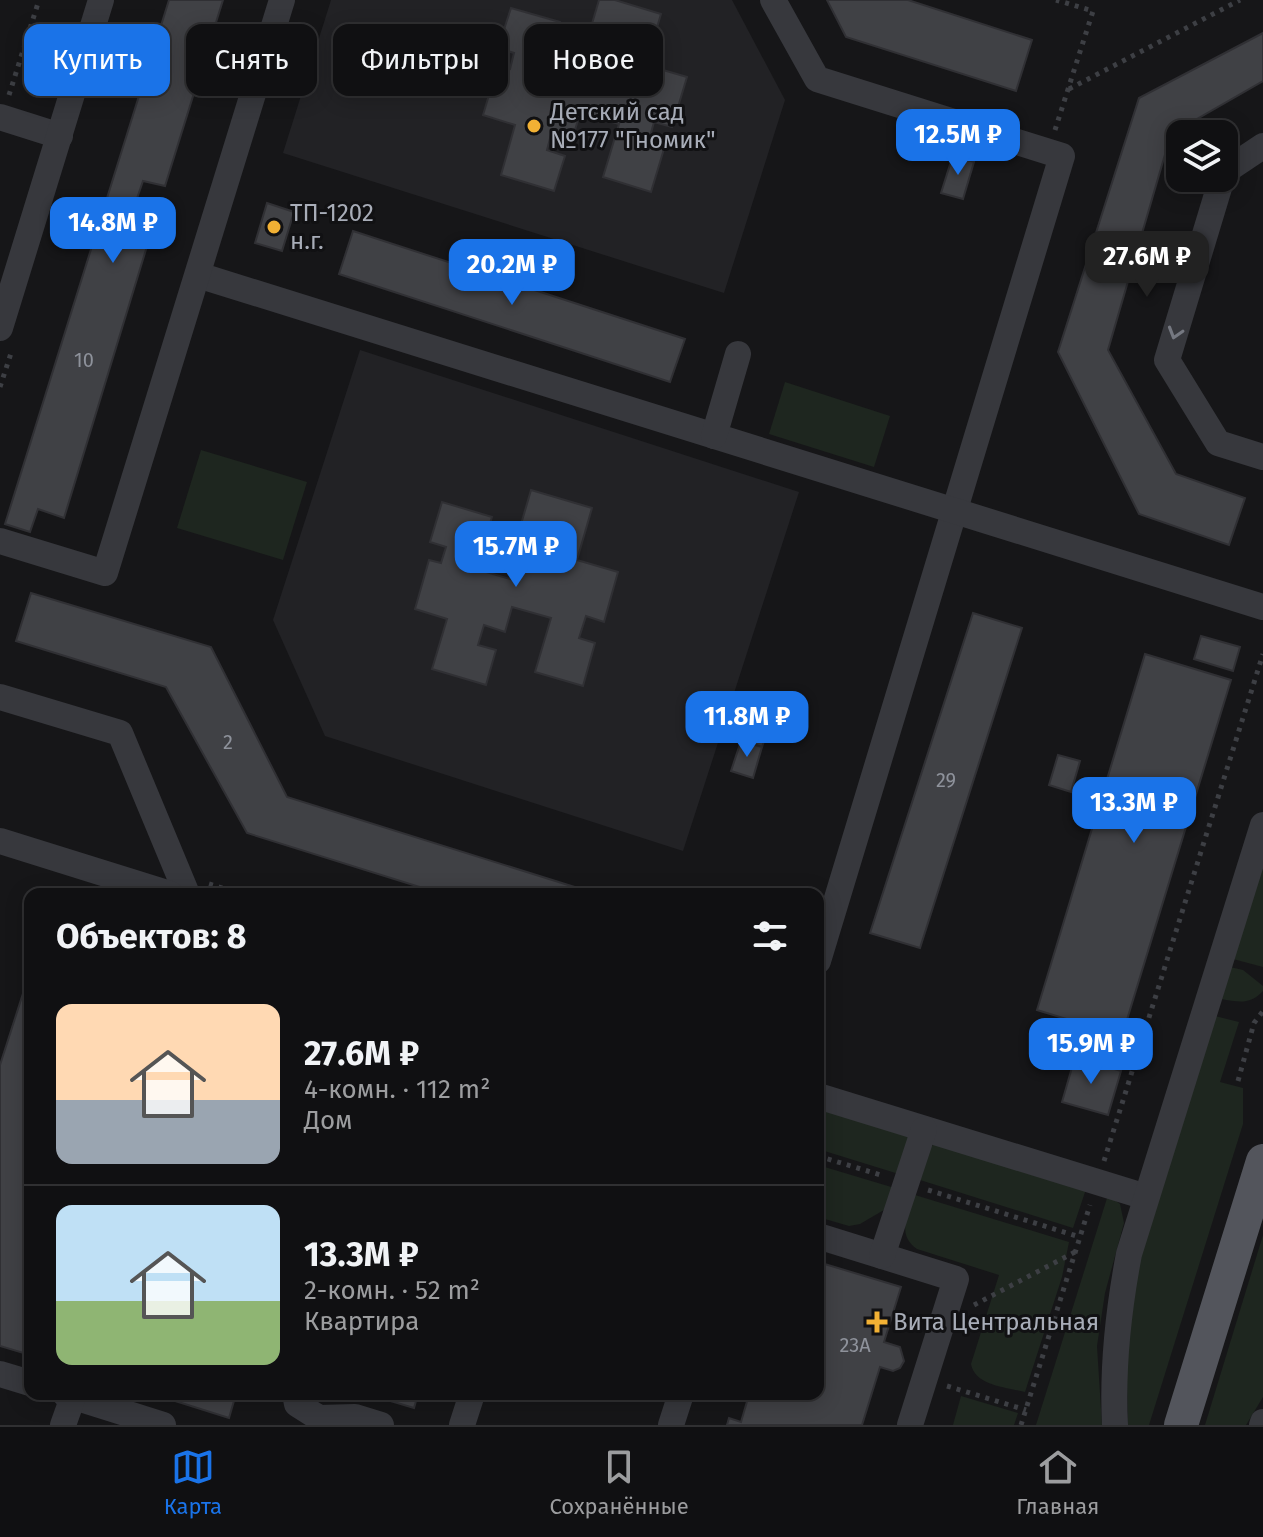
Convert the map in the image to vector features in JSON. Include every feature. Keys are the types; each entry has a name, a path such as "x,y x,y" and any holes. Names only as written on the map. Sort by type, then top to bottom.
{"main road":[{"path":"1181,1425 1263,1161"}],"street":[{"path":"0,328 101,0"},
{"path":"0,541 105,573 282,0"},
{"path":"773,0 817,79 1062,156 824,941"},
{"path":"1,117 60,136"},
{"path":"1238,163 1263,146"},
{"path":"1218,192 1167,360 1218,443 1263,457"},
{"path":"198,275 1263,607"},
{"path":"714,436 738,354"},
{"path":"0,697 120,733 185,888"},
{"path":"1115,1425 1113,1391 1117,1319 1129,1254 1263,825"},
{"path":"0,841 151,888"},
{"path":"824,1098 1146,1197"},
{"path":"882,1256 924,1129"},
{"path":"824,1238 956,1279 910,1425"},
{"path":"0,1374 24,1381"},
{"path":"63,1425 68,1400"},
{"path":"85,1400 163,1425"},
{"path":"296,1400 297,1404 319,1418 355,1417 381,1425"},
{"path":"462,1425 470,1400"},
{"path":"671,1425 679,1400"}],"path":[{"path":"1,117 39,0"},
{"path":"1041,126 1055,131 1093,11 1056,0"},
{"path":"1069,89 1240,0"},
{"path":"1021,1425 1263,654"},
{"path":"1238,1081 1254,1023 1263,1011"},
{"path":"824,1158 1080,1237"},
{"path":"969,1307 1076,1251"},
{"path":"944,1385 1026,1410"}],"shaded area":[{"name":"Детский сад №177 \"Гномик\"","path":"331,0 732,0 785,100 724,293 283,153 301,96 317,96 317,45"},
{"path":"360,350 799,492 683,851 325,736 273,620"},
{"path":"785,382 890,416 874,467 769,434"},
{"path":"201,450 307,482 283,560 177,528"},
{"path":"1263,861 1263,967 1233,959"},
{"path":"1230,967 1243,970 1263,986 1263,991 1249,1000 1221,999"},
{"path":"1215,1016 1239,1022 1220,1082 1243,1088 1243,1124 1149,1425 1128,1425 1126,1342 1139,1263"},
{"path":"824,1105 910,1136 902,1175 824,1151"},
{"path":"934,1144 1087,1186 1073,1228 920,1180"},
{"path":"824,1167 898,1189 889,1207 860,1224 849,1226 824,1219"},
{"path":"915,1195 1069,1242 1062,1277 1025,1392 985,1381 978,1377 971,1364 999,1275 917,1249 905,1231"},
{"path":"1108,1195 1120,1204 1124,1223 1105,1293 1097,1346 1102,1425 1036,1425"},
{"path":"1263,1235 1263,1397 1246,1425 1205,1425"},
{"path":"961,1396 1018,1413 1014,1425 953,1425"}],"building":[{"path":"169,0 223,0 216,24 186,24 186,96 193,96 165,186 143,181 132,213 155,220 64,518 38,509 30,532 5,524 139,96 170,96 170,24 161,24"},
{"path":"599,0 615,0 661,14 658,24 592,24"},
{"path":"827,0 908,0 1032,40 1016,91 846,37"},
{"path":"511,8 560,22 524,24 524,96 663,96 663,70 687,77 672,127 654,122 648,144 664,149 651,192 603,177 619,124 580,113 573,137 552,131 547,150 565,156 554,191 501,175 515,125 483,115 489,96 508,96 508,68 514,53 508,51 506,24"},
{"path":"1263,33 1263,81 1195,120 1166,120 1166,151 1108,350 1176,474 1245,498 1229,545 1139,514 1058,352 1139,98"},
{"path":"953,155 974,162 963,199 941,193"},
{"name":"ТП-1202 н.г.","path":"267,203 294,212 282,251 255,243"},
{"path":"353,231 685,339 670,382 339,274"},
{"path":"531,490 592,508 577,560 618,572 604,622 586,616 579,638 595,643 583,686 535,672 551,618 512,607 505,632 484,625 478,645 496,650 486,685 432,669 447,619 415,609 429,560 441,563 446,547 430,542 442,502 492,517 476,569 517,581 524,557 544,563 548,548 517,538"},
{"path":"31,593 211,647 287,797 578,888 423,888 247,833 166,687 16,641"},
{"path":"973,613 1022,628 920,948 870,933"},
{"path":"1201,636 1240,647 1233,671 1194,659"},
{"path":"1145,654 1231,680 1122,1036 1037,1010"},
{"path":"750,710 772,717 762,747 741,741"},
{"path":"741,741 762,747 753,778 731,771"},
{"path":"1058,755 1080,761 1071,792 1049,785"},
{"path":"24,990 24,1353 0,1346 0,1065"},
{"path":"1075,1057 1121,1071 1108,1115 1062,1102"},
{"path":"824,1264 901,1287 884,1342 900,1347 904,1361 900,1368 893,1371 880,1367 862,1425 727,1425 729,1418 741,1422 747,1400 824,1400"},
{"path":"172,1400 234,1400 229,1418"},
{"path":"387,1400 416,1400 414,1408"}],"place":[{"name":"Детский сад №177 \"Гномик\"","path":"534,126"},
{"name":"ТП-1202 н.г.","path":"274,227"},
{"name":"Вита Центральная","path":"877,1322"}]}
